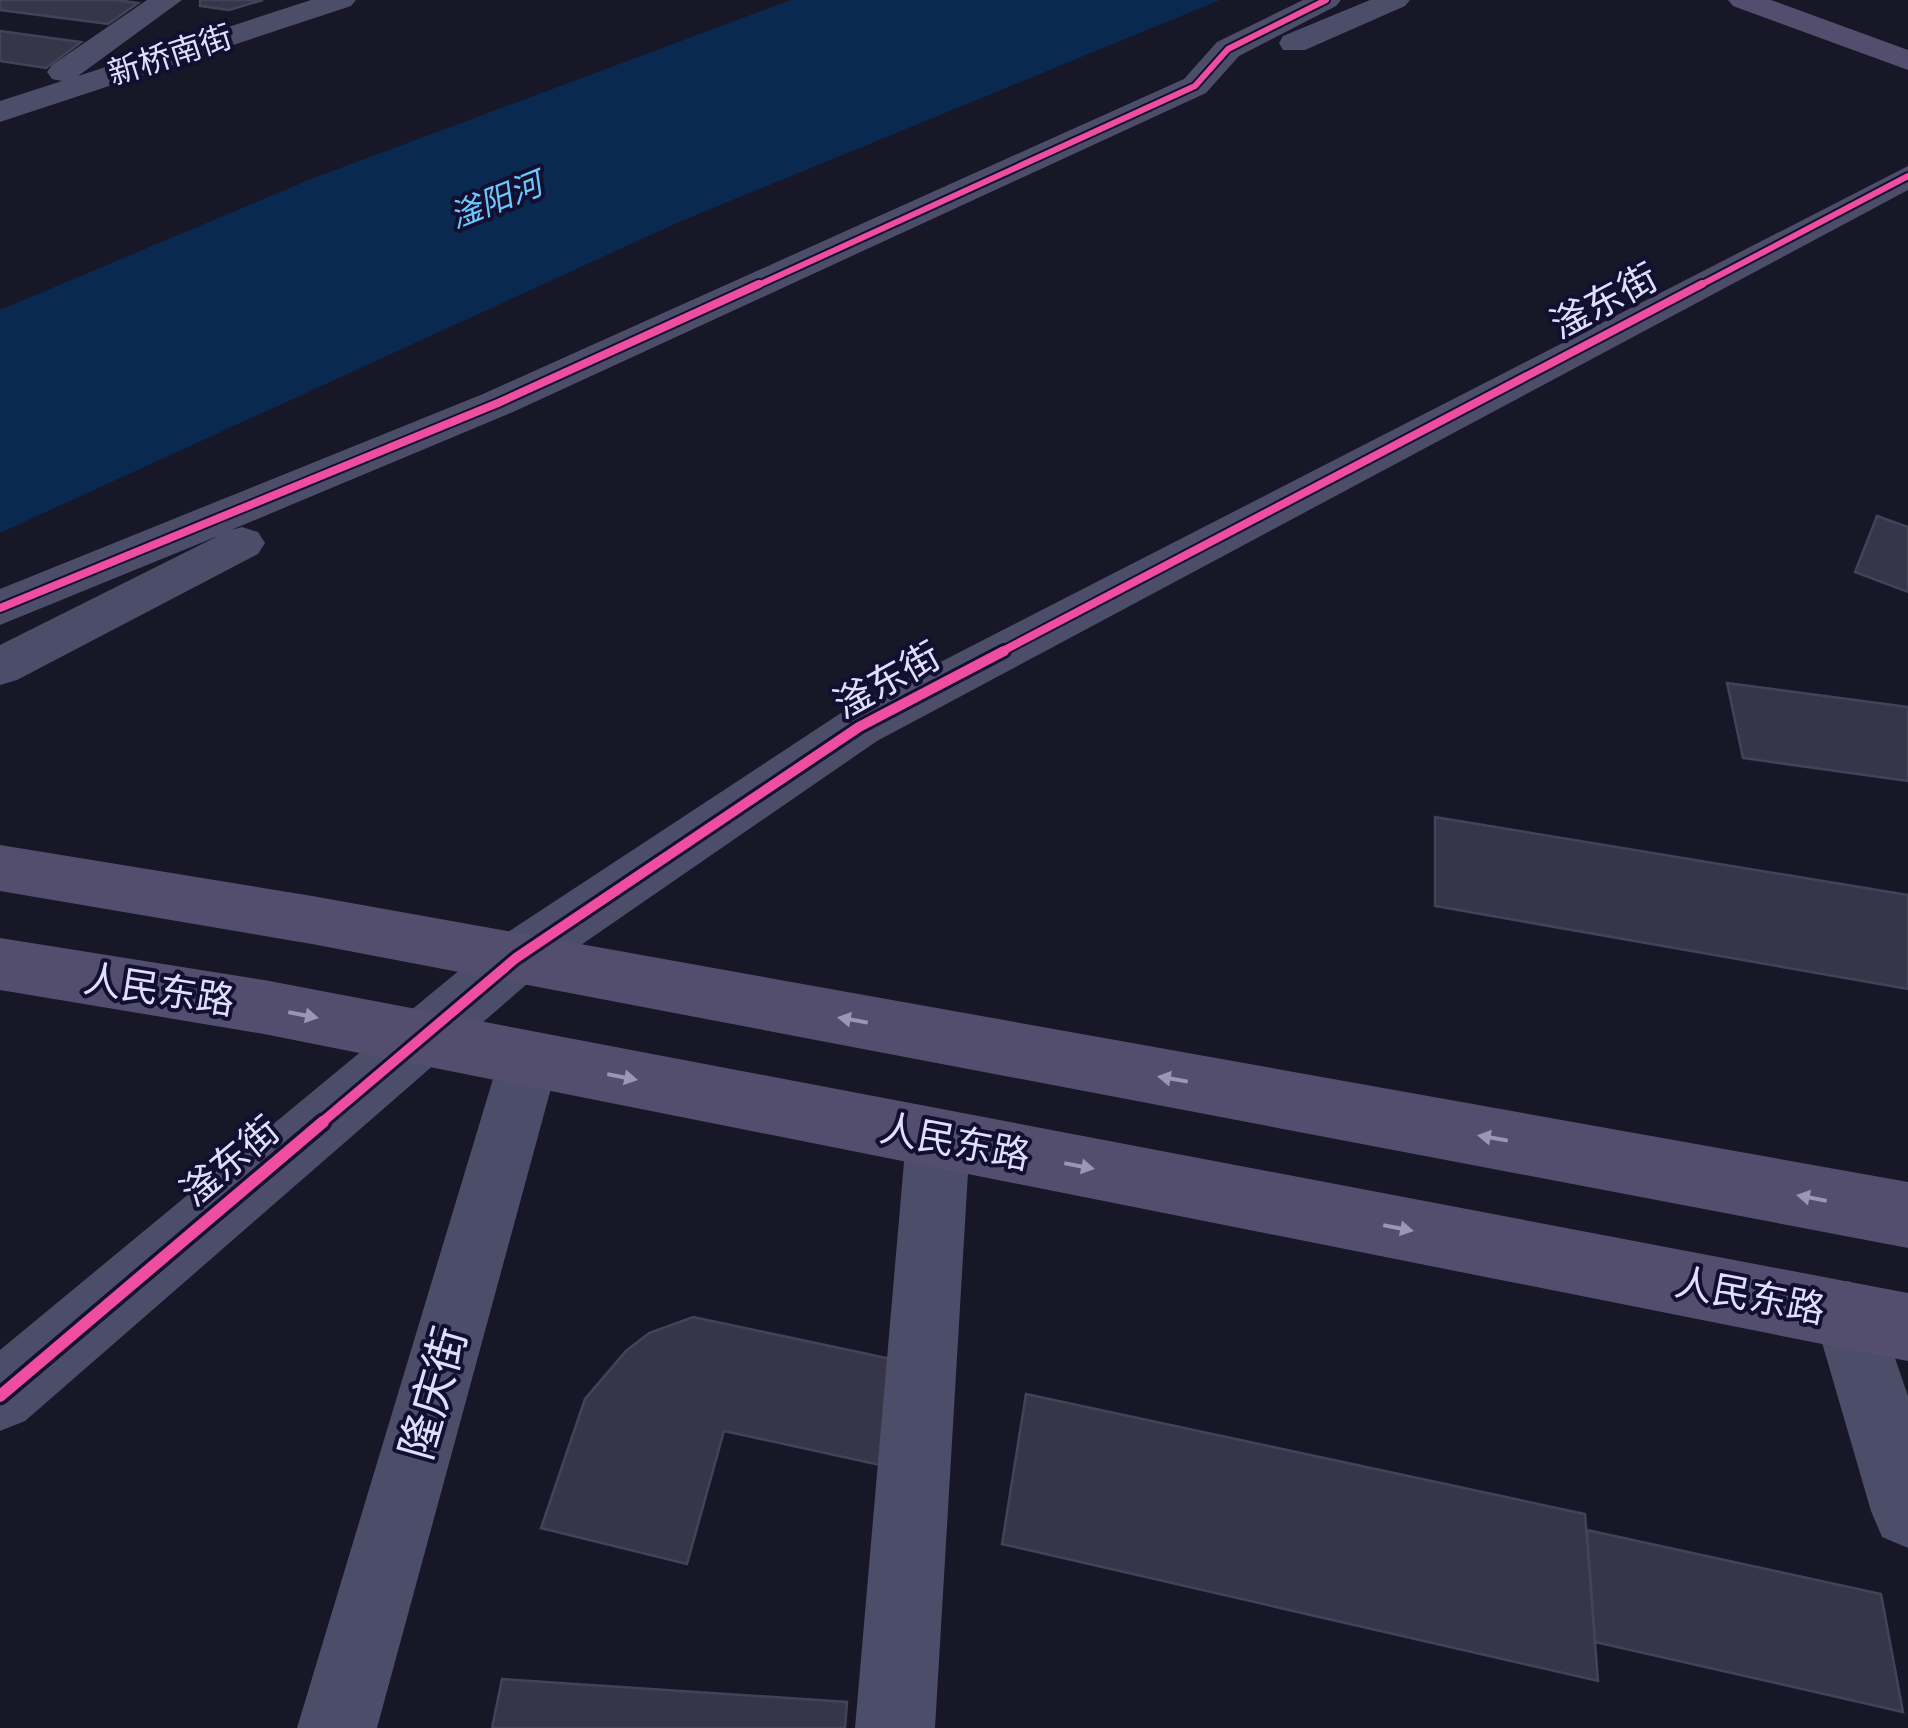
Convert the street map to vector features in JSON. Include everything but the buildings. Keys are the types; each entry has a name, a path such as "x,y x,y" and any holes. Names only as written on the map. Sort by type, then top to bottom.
{"main road":[{"path":"1743,0 1908,61"},
{"path":"1805,0 1908,38"},
{"path":"0,868 516,958 1908,1215"},
{"name":"人民东路","path":"0,964 264,1007 1878,1321"}],"street":[{"path":"10,99 50,81 167,0"},
{"name":"新桥南街","path":"10,99 341,0"},
{"path":"1195,86 1228,49 1326,0"},
{"path":"0,608 498,403 1195,86 1395,0"},
{"name":"滏东街","path":"0,1396 516,958 859,727 1908,176"},
{"path":"0,667 387,470 498,403"},
{"name":"隆庆街","path":"337,1728 529,1059"},
{"path":"895,1728 938,1139"},
{"path":"1878,1321 1908,1511"}],"water":[{"name":"滏阳河","path":"791,0 1220,0 679,222 0,533 0,310 311,179"}],"cycle path":[{"path":"0,608 498,403 1195,86 1228,49 1326,0"},
{"path":"0,1396 516,958 859,727 1908,176"}]}
